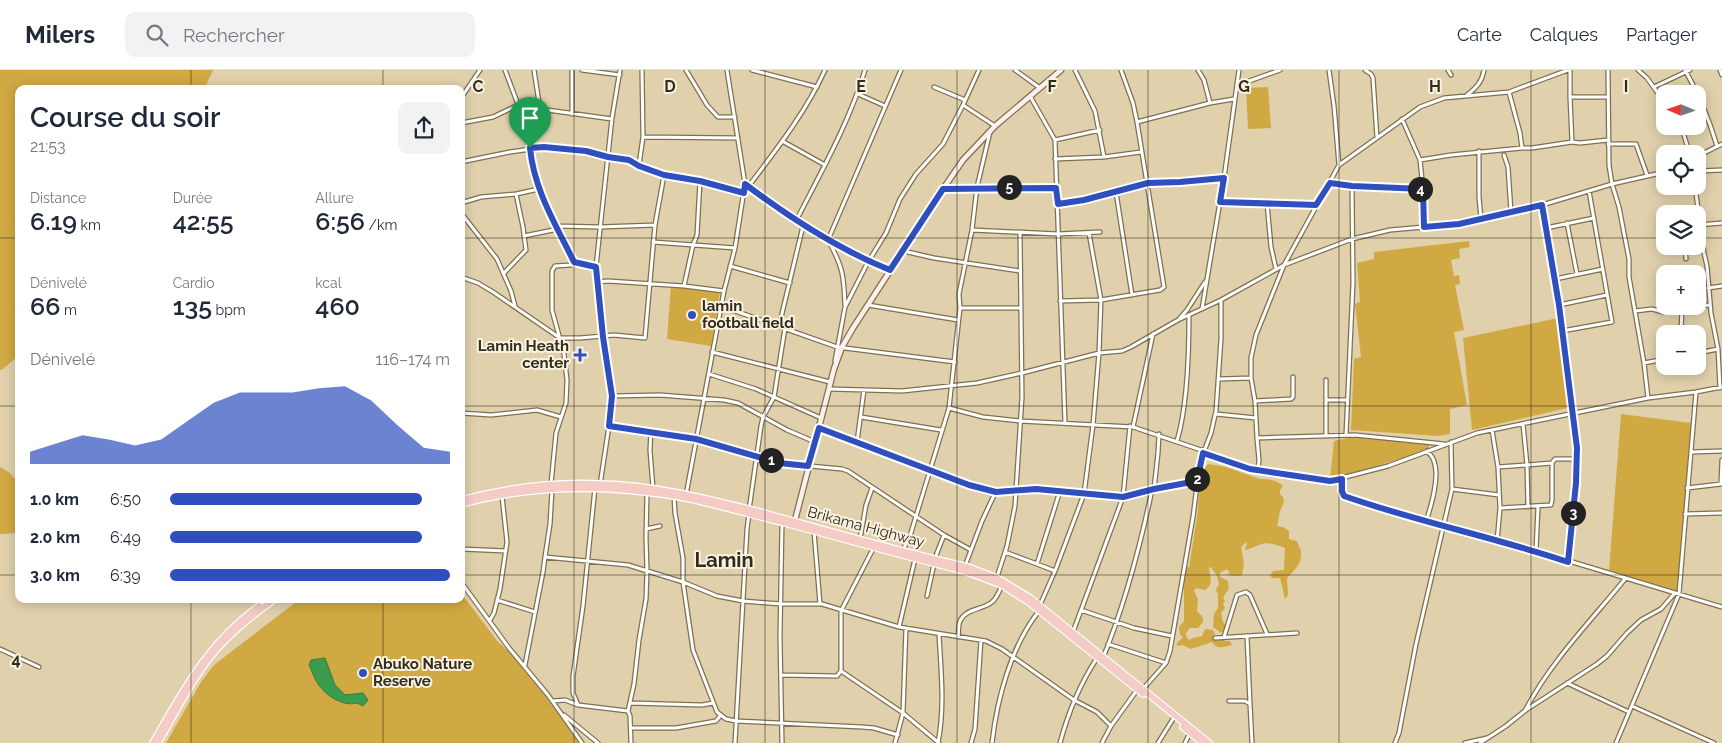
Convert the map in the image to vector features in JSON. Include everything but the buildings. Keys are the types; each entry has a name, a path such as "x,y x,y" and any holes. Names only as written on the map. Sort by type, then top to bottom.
{"highway":[{"name":"Brikama Highway","path":"598,486 686,496"},
{"name":"Brikama Highway","path":"465,499 499,491 551,487 598,486 653,489 860,539 903,550 1002,585 1039,608 1072,632 1101,658"},
{"name":"Brikama Highway","path":"465,503 551,487"},
{"name":"Brikama Highway","path":"749,512 782,523 794,524 916,558 965,566 996,578 1023,593 1039,608 1209,743"},
{"path":"152,743 190,682 222,637 263,603"},
{"path":"158,743 190,682 227,638 270,603"},
{"name":"Brikama Highway","path":"1140,689 1203,743"}],"main road":[{"path":"794,524 840,347 963,160 993,128 1061,70"}],"street":[{"path":"465,92 480,70"},
{"path":"505,70 528,131 532,166 539,189 574,262"},
{"path":"534,70 540,109"},
{"path":"572,70 572,114"},
{"path":"582,70 620,75"},
{"path":"578,705 573,693 573,676 587,562 609,426 612,396 596,282 596,267 612,119 620,70"},
{"path":"639,166 643,137 642,70"},
{"path":"686,70 707,105 718,117 735,117"},
{"path":"727,70 747,186 796,222 868,262 890,270"},
{"path":"752,70 817,87"},
{"path":"686,496 712,352 744,193 747,186 782,141 817,87 825,70"},
{"path":"796,222 858,94 865,70"},
{"path":"828,240 901,70"},
{"path":"846,307 868,262 886,233 900,199 916,174 943,144 963,105 977,70"},
{"path":"1014,70 1040,88"},
{"path":"1075,70 1095,111 1104,157"},
{"path":"1198,70 1204,80 1210,103"},
{"path":"1202,309 1224,178 1239,70"},
{"path":"1238,85 1280,70"},
{"path":"1329,70 1339,165"},
{"path":"1448,70 1451,75"},
{"path":"1466,96 1478,86 1483,77 1484,70"},
{"path":"1258,470 1256,400 1251,378 1251,358 1256,335 1284,264 1339,165 1420,107 1439,99 1509,92 1569,70 1572,142"},
{"path":"1608,70 1609,165 1629,259 1629,277 1648,398"},
{"path":"1638,70 1656,90"},
{"path":"1720,70 1722,74"},
{"path":"1060,301 1100,300 1162,290 1164,287 1137,122 1123,71"},
{"path":"1368,71 1373,78 1377,138"},
{"path":"1654,87 1687,71 1710,120 1717,146"},
{"path":"934,87 965,100"},
{"path":"1509,92 1522,148"},
{"path":"858,94 885,106"},
{"path":"1030,96 1055,140 1065,423"},
{"path":"1570,97 1608,97"},
{"path":"1137,122 1210,103 1234,99"},
{"path":"903,550 910,536 949,408 960,308 959,294 972,230 977,187 993,128 963,105"},
{"path":"465,122 493,117 519,107 612,119"},
{"path":"1402,119 1420,160 1424,227"},
{"path":"1055,140 1100,130"},
{"path":"643,137 738,138"},
{"path":"782,141 825,165"},
{"path":"1420,160 1479,151 1532,148 1572,142 1608,142 1636,144 1647,175"},
{"path":"1706,152 1722,144"},
{"path":"465,161 530,148 560,148 629,160 639,166 664,175 700,181 744,193"},
{"path":"1479,151 1481,219"},
{"path":"1055,159 1104,157 1141,152"},
{"path":"1504,155 1508,167 1511,212"},
{"path":"1706,171 1722,170"},
{"path":"828,389 902,391 977,382 1062,364 1099,353 1122,351 1189,314 1221,300 1284,264 1352,239 1390,230 1459,224 1542,205 1612,184 1656,174"},
{"path":"465,278 478,283 560,338 614,335 645,338 653,242 664,175"},
{"path":"1058,204 1084,200 1148,183 1224,178"},
{"path":"684,286 692,245 697,235 700,181"},
{"path":"1330,183 1352,186 1423,189"},
{"path":"1346,435 1353,283 1352,186"},
{"path":"943,189 977,187 1056,188"},
{"path":"465,202 481,197 516,194 539,189"},
{"path":"1562,331 1612,322 1589,191"},
{"path":"1116,192 1132,295"},
{"path":"504,273 526,250 516,194"},
{"path":"1220,202 1316,205"},
{"path":"1267,203 1271,247 1276,269"},
{"path":"1542,205 1559,305 1574,414 1577,459 1568,562"},
{"path":"465,218 497,259 516,307"},
{"path":"1546,228 1594,218"},
{"path":"1567,223 1577,274"},
{"path":"1706,224 1722,223"},
{"path":"524,236 557,228 655,225"},
{"path":"779,326 803,226"},
{"path":"972,230 1058,234 1100,232"},
{"path":"996,578 1005,552 1014,506 1020,421 1022,373 1020,232"},
{"path":"992,743 999,699 1014,657 1028,624 1039,608 1055,571 1084,494 1093,424 1099,353 1100,300 1089,233"},
{"path":"828,240 838,258 844,276 846,307 840,347"},
{"path":"653,242 734,248"},
{"path":"902,251 1020,271"},
{"path":"1686,255 1686,259"},
{"path":"949,408 983,417 1020,421 1132,426 1258,470 1330,481 1342,479 1388,466 1477,433 1648,398 1721,388 1718,349 1710,305 1705,255"},
{"path":"524,666 550,524 556,433 566,403 567,380 560,338 552,310 552,271 554,266 571,265 574,262 596,267"},
{"path":"730,266 790,283"},
{"path":"1555,279 1603,269"},
{"path":"1178,320 1187,310 1207,279"},
{"path":"596,282 684,286 724,291"},
{"path":"1708,288 1722,286"},
{"path":"1559,305 1607,295"},
{"path":"1102,743 1111,726 1140,689 1166,663 1193,518 1197,481 1203,452 1216,414 1221,339 1221,300"},
{"path":"867,305 958,320"},
{"path":"1706,305 1710,305"},
{"path":"721,306 840,347 955,362"},
{"path":"960,308 1020,308"},
{"path":"1635,311 1656,310"},
{"path":"1177,441 1182,424 1189,346 1189,314"},
{"path":"735,743 749,512 763,417 774,397 785,328"},
{"path":"1072,632 1123,497 1132,426 1153,334"},
{"path":"1706,351 1718,349"},
{"path":"712,352 830,382"},
{"path":"1644,363 1656,361"},
{"path":"709,374 774,397 821,418"},
{"path":"1256,400 1291,399 1293,396 1293,377"},
{"path":"1219,379 1251,378"},
{"path":"1326,380 1326,436"},
{"path":"857,442 864,390"},
{"path":"1616,743 1677,594 1696,392"},
{"path":"612,396 660,395 724,400 738,403 815,442"},
{"path":"1326,400 1347,400"},
{"path":"465,413 505,414 537,410 561,417"},
{"path":"1216,414 1256,418"},
{"path":"861,417 942,430"},
{"path":"1523,424 1528,507"},
{"path":"609,426 696,439 779,463 848,471 944,535 971,550"},
{"path":"819,428 930,471 969,485 996,492 1036,489 1123,497 1197,481"},
{"path":"1492,430 1498,467 1500,508 1497,542"},
{"path":"651,431 650,450 653,489"},
{"path":"1060,743 1074,700 1088,670 1101,658 1116,622 1137,556 1153,489 1159,434"},
{"path":"1257,438 1346,435 1444,444"},
{"path":"1395,743 1399,733 1416,644 1452,489 1451,442"},
{"path":"1426,522 1435,487 1435,462 1427,451"},
{"path":"1691,452 1722,452"},
{"path":"1500,508 1549,506 1552,504 1553,460 1577,459"},
{"path":"1687,488 1722,484 1722,460"},
{"path":"1498,467 1552,463"},
{"path":"1342,479 1344,496 1442,527 1536,551 1722,607"},
{"path":"860,539 866,505 872,488"},
{"path":"1452,489 1499,495"},
{"path":"630,743 631,728 628,710 635,677 638,640 646,599 648,571 647,492"},
{"path":"965,566 996,492"},
{"path":"1037,564 1060,492"},
{"path":"490,620 494,613 506,551 506,526 502,495"},
{"path":"674,496 683,558 683,582 693,650 717,712 726,719 736,721 862,727 898,734"},
{"path":"1536,551 1538,507"},
{"path":"1685,514 1722,513"},
{"path":"782,523 782,743"},
{"path":"646,529 660,526"},
{"path":"814,531 820,604"},
{"path":"927,596 935,561 944,535"},
{"path":"781,676 837,676 841,671 841,611 874,547"},
{"path":"465,549 506,551"},
{"path":"1005,552 1055,571"},
{"path":"545,557 628,566 683,582 717,596 743,601 781,604 820,604 899,627 981,640 1002,649 1074,700 1097,712 1111,726"},
{"path":"899,627 916,558"},
{"path":"1526,710 1535,692 1550,670 1626,579"},
{"path":"958,637 960,620 970,611 990,604 997,597 1002,585"},
{"path":"465,587 582,743"},
{"path":"1224,638 1238,595 1246,592 1250,595 1267,634"},
{"path":"1480,743 1607,656 1641,620 1661,609 1677,594"},
{"path":"497,600 535,612"},
{"path":"1080,610 1134,628 1172,636"},
{"path":"895,743 903,713 906,628"},
{"path":"1215,638 1297,633"},
{"path":"841,671 903,713 938,742 943,711 939,634"},
{"path":"1247,636 1252,743"},
{"path":"971,743 975,721 981,640"},
{"path":"1108,644 1166,663"},
{"path":"0,650 39,667"},
{"path":"1567,683 1629,712"},
{"path":"552,701 565,700 578,705 628,710"},
{"path":"1229,701 1244,701 1250,704"},
{"path":"630,703 702,705 713,703"},
{"path":"1632,706 1714,743"},
{"path":"558,710 598,743"},
{"path":"631,728 666,729 686,727 716,721 721,715"},
{"path":"1158,743 1173,719"},
{"path":"1185,743 1190,733"},
{"path":"1465,743 1490,737"}],"shaded area":[{"path":"0,70 213,70 206,85 15,85 15,358 0,370"},
{"path":"1268,87 1271,128 1248,129 1246,88"},
{"path":"1469,241 1470,247 1459,249 1460,258 1451,260 1454,276 1459,275 1460,284 1455,285 1464,330 1454,332 1467,405 1450,409 1450,434 1438,436 1351,430 1354,359 1361,357 1355,304 1360,302 1357,263 1374,259 1374,252"},
{"name":"lamin football field","path":"671,286 720,291 711,346 667,339"},
{"path":"1558,318 1572,407 1472,430 1463,338"},
{"path":"1621,414 1691,423 1681,592 1609,571"},
{"path":"1353,437 1427,443 1429,450 1330,479 1334,441"},
{"path":"1208,464 1226,467 1260,479 1272,480 1283,486 1280,494 1284,502 1277,526 1289,531 1289,539 1297,541 1301,550 1301,557 1297,567 1287,578 1288,595 1285,599 1280,578 1270,576 1273,571 1284,570 1285,548 1265,543 1246,550 1246,542 1241,547 1244,563 1242,575 1226,575 1230,573 1227,569 1220,573 1220,577 1228,581 1229,587 1223,598 1225,608 1221,613 1226,629 1221,633 1213,627 1214,614 1218,608 1218,594 1216,590 1219,584 1217,576 1211,567 1209,568 1210,585 1205,590 1196,588 1194,591 1198,599 1197,611 1203,617 1203,622 1198,628 1190,628 1186,636 1189,640 1202,636 1205,629 1213,630 1215,634 1214,639 1230,641 1232,645 1218,647 1212,642 1191,649 1182,645 1177,646 1177,643 1183,637 1180,635 1179,627 1184,621 1184,575 1186,566 1189,568 1197,517 1201,473"},
{"path":"0,467 10,473 15,479 15,533 0,534"},
{"name":"Abuko Nature Reserve","path":"465,598 498,642 518,659 580,743 166,743 201,682 214,665 295,603 465,603"},
{"path":"325,658 335,685 345,695 363,693 368,700 363,706 357,703 340,702 321,688 309,665 311,660"}],"place":[{"name":"lamin football field","path":"692,315"},
{"name":"Lamin Heath center","path":"580,355"},
{"name":"Abuko Nature Reserve","path":"363,673"}],"district":[{"name":"Lamin","path":"724,560"}],"route":[{"path":"530,148 560,148 606,155 608,157 629,160 639,166 664,175 700,181 744,193 745,184 796,222 868,262 890,270 943,189 977,187 1056,188 1058,204 1127,190 1148,183 1224,178 1220,202 1316,205 1330,183 1352,186 1423,189 1424,227 1459,224 1542,205 1559,305 1577,448 1576,483 1568,562 1536,551 1426,522 1344,496 1342,495 1342,479 1330,481 1274,471 1250,469 1203,453 1197,481 1123,497 1036,489 996,492 969,485 819,428 808,466 779,463 696,439 609,426 612,396 596,282 596,267 574,262 539,189 532,166 530,148"}]}
